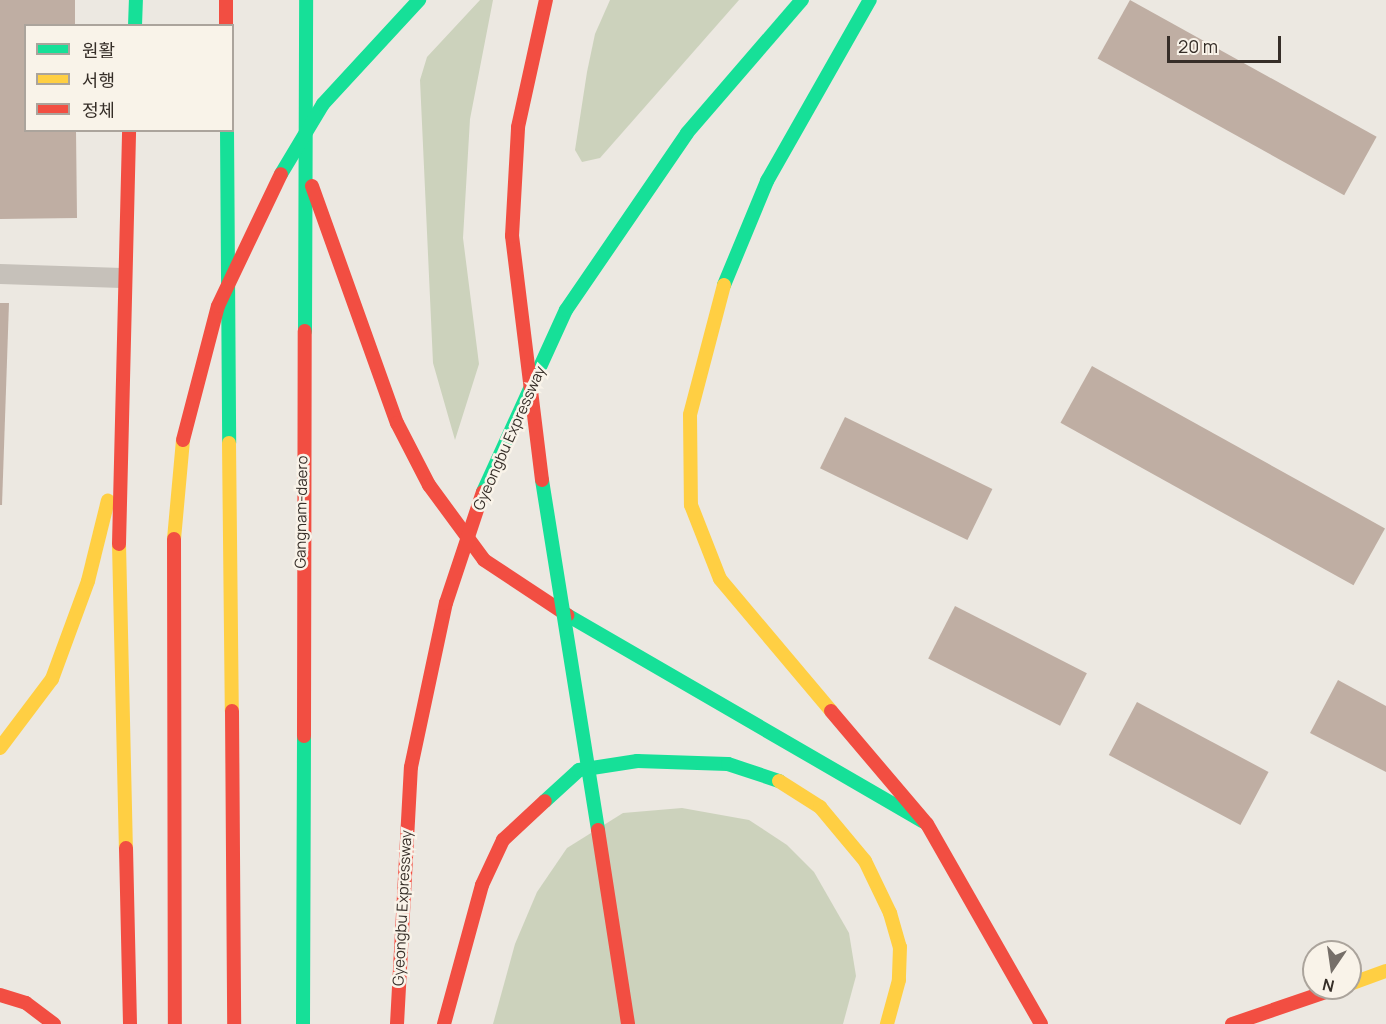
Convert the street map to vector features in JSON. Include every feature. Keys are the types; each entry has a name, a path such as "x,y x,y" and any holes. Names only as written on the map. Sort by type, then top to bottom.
{"main road":[{"path":"135,24 136,0"},
{"path":"226,0 226,24"},
{"name":"Gangnam-daero","path":"303,1024 306,0"},
{"path":"175,1024 170,576 183,440 218,306 262,206 323,104 419,0"},
{"path":"546,0 518,127 512,236 532,414 628,1024"},
{"name":"Gyeongbu Expressway","path":"397,1024 411,767 446,603 483,492 566,310 687,133 802,0"},
{"path":"870,0 767,181 725,281 690,415 688,480 697,528 720,579 927,824 1041,1024"},
{"path":"129,132 117,466 130,1024"},
{"path":"227,132 234,1024"},
{"path":"304,164 398,423 429,485 484,560 524,590 927,824"},
{"path":"0,748 52,679 88,581 117,466"},
{"path":"444,1024 482,885 503,840 579,770 637,761 737,767 791,785 820,807 865,861 890,913 900,947 899,980 887,1024"},
{"path":"1362,980 1386,971"},
{"path":"0,995 26,1003 54,1024"},
{"path":"1232,1024 1302,1000"}],"lane":[{"path":"0,274 122,278"}],"green space":[{"path":"480,0 493,0 470,119 463,238 479,364 455,440 433,363 420,80 427,57"},
{"path":"610,0 739,0 600,158 582,162 575,150 587,72 595,34"},
{"path":"682,808 749,820 787,845 814,872 849,933 856,976 843,1024 493,1024 515,944 537,892 567,848 623,813"}],"building":[{"path":"0,0 75,0 75,24 24,24 24,132 76,132 77,218 0,219"},
{"path":"1130,0 1377,137 1344,195 1098,59"},
{"path":"0,303 9,303 2,505 0,505"},
{"path":"1092,366 1385,528 1353,585 1060,423"},
{"path":"845,417 992,489 967,540 820,468"},
{"path":"955,606 1087,673 1060,726 928,659"},
{"path":"1338,680 1386,706 1386,772 1310,733"},
{"path":"1137,702 1269,772 1240,825 1109,755"}],"traffic: fast":[{"path":"135,24 136,0"},
{"path":"305,331 306,0"},
{"path":"281,174 323,104 419,0"},
{"path":"483,492 566,310 687,133 802,0"},
{"path":"724,285 767,181 870,0"},
{"path":"227,132 229,443"},
{"path":"542,480 598,830"},
{"path":"567,615 923,821"},
{"path":"303,1024 304,736"},
{"path":"545,801 579,770 637,761 728,764 779,781"}],"traffic: slow":[{"path":"724,285 690,415 691,505 720,579 831,711"},
{"path":"174,539 183,440"},
{"path":"229,443 232,711"},
{"path":"0,748 52,679 88,581 108,500"},
{"path":"119,544 126,848"},
{"path":"779,781 820,807 865,861 890,913 900,947 899,980 887,1024"},
{"path":"1362,980 1386,971"}],"traffic: jam":[{"path":"226,0 226,24"},
{"path":"542,480 512,236 518,127 546,0"},
{"path":"119,544 129,132"},
{"path":"183,440 218,306 281,174"},
{"path":"312,186 397,423 429,485 484,560 567,615"},
{"path":"304,736 305,331"},
{"path":"446,603 483,492"},
{"path":"174,539 175,1024"},
{"path":"397,1024 411,767 446,603"},
{"path":"232,711 234,1024"},
{"path":"831,711 927,824 1041,1024"},
{"path":"444,1024 482,885 503,840 545,801"},
{"path":"598,830 628,1024"},
{"path":"126,848 130,1024"},
{"path":"0,995 26,1003 54,1024"},
{"path":"1232,1024 1302,1000"}]}
